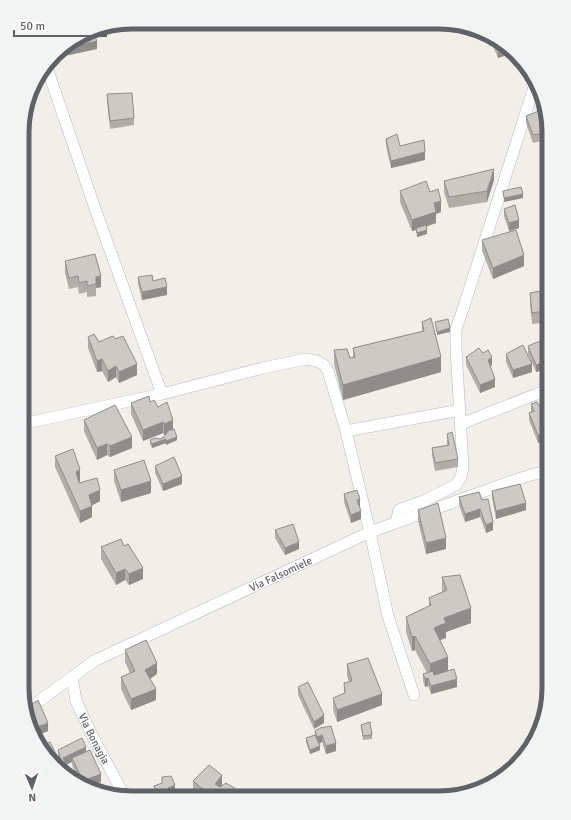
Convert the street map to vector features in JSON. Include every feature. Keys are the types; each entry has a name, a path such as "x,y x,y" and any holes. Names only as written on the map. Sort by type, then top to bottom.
{"street":[{"path":"48,72 98,217 162,394"},
{"path":"396,522 399,510 426,500 456,485 461,477 463,468 456,329 533,90"},
{"path":"29,422 162,394 263,368 306,359 317,361 324,365 328,371 346,430 388,616 414,695"},
{"path":"461,424 542,392"},
{"path":"346,430 460,410"},
{"name":"Via Falsomiele","path":"31,707 94,661 370,532 542,472"},
{"name":"Via Bonagia","path":"72,677 76,701 121,790"}],"building":[{"path":"95,36 97,41 76,45"},
{"path":"132,93 134,118 110,121 107,94"},
{"path":"540,111 542,134 533,135 526,116"},
{"path":"397,134 400,146 424,140 425,152 391,161 386,139"},
{"path":"494,169 487,191 449,197 444,181"},
{"path":"426,181 430,192 438,189 441,201 434,203 436,212 412,220 400,191"},
{"path":"521,187 523,194 504,198 503,191"},
{"path":"515,205 519,220 509,223 504,209"},
{"path":"426,225 427,230 417,233 416,228"},
{"path":"516,230 524,255 493,268 482,240"},
{"path":"95,254 101,276 96,277 96,284 87,286 87,281 79,283 78,276 69,278 65,261"},
{"path":"152,275 153,281 165,278 167,287 142,292 138,277"},
{"path":"540,284 542,284 542,311 532,313 530,293 541,291"},
{"path":"431,318 441,357 343,385 334,350 347,349 350,358 355,357 353,348 424,331 422,322"},
{"path":"448,319 450,328 437,332 435,322"},
{"path":"94,334 99,342 113,336 115,339 123,336 137,364 119,372 116,366 108,371 102,359 97,361 88,337"},
{"path":"542,340 542,363 536,365 528,346"},
{"path":"523,345 532,364 513,370 506,354"},
{"path":"479,348 483,353 488,350 492,357 488,360 495,379 480,385 466,357"},
{"path":"149,396 150,402 154,400 158,407 167,402 173,420 164,424 163,422 143,430 131,403"},
{"path":"537,402 540,407 542,407 542,434 538,435 529,413 534,411 531,404"},
{"path":"115,405 132,437 110,446 107,444 97,448 84,420"},
{"path":"174,429 177,437 152,444 150,440 155,438 160,439 164,437 168,431"},
{"path":"452,432 458,459 435,463 432,448 449,445 447,434"},
{"path":"73,449 80,469 76,472 79,483 97,478 100,490 89,495 92,506 80,511 55,456"},
{"path":"174,457 182,476 163,484 155,466"},
{"path":"144,460 151,481 121,490 114,470"},
{"path":"520,484 526,503 496,511 492,491"},
{"path":"357,490 360,499 357,500 361,511 351,515 344,494"},
{"path":"479,492 482,500 488,499 493,522 486,525 480,509 465,514 459,497"},
{"path":"438,503 446,538 426,543 418,510"},
{"path":"293,524 299,542 285,548 275,530"},
{"path":"121,539 124,546 128,544 143,568 129,574 125,569 116,573 101,547"},
{"path":"460,575 471,608 444,618 446,623 434,628 448,657 430,664 415,636 412,637 406,617 431,605 429,598 447,590 442,577"},
{"path":"146,640 157,663 145,670 156,689 131,699 121,677 135,671 125,650"},
{"path":"368,658 382,694 337,710 333,698 345,693 344,683 352,681 347,664"},
{"path":"454,669 457,679 431,686 428,678 425,679 423,674 433,671 434,675"},
{"path":"308,682 324,715 314,722 298,687"},
{"path":"38,700 48,723 37,727 31,705"},
{"path":"370,722 372,735 363,736 361,725"},
{"path":"331,726 336,743 326,746 322,735 317,737 315,731 320,728"},
{"path":"315,735 320,746 310,750 306,738"},
{"path":"82,738 86,747 63,758 67,768 63,765 58,750"},
{"path":"50,742 60,762 54,756 45,744"},
{"path":"90,750 101,774 86,780 81,778 72,758"},
{"path":"209,765 222,775 215,784 220,787 226,783 236,789 234,791 202,791 204,790 193,781"},
{"path":"171,776 175,785 168,788 169,791 156,791 154,786 162,783 162,777"}]}
